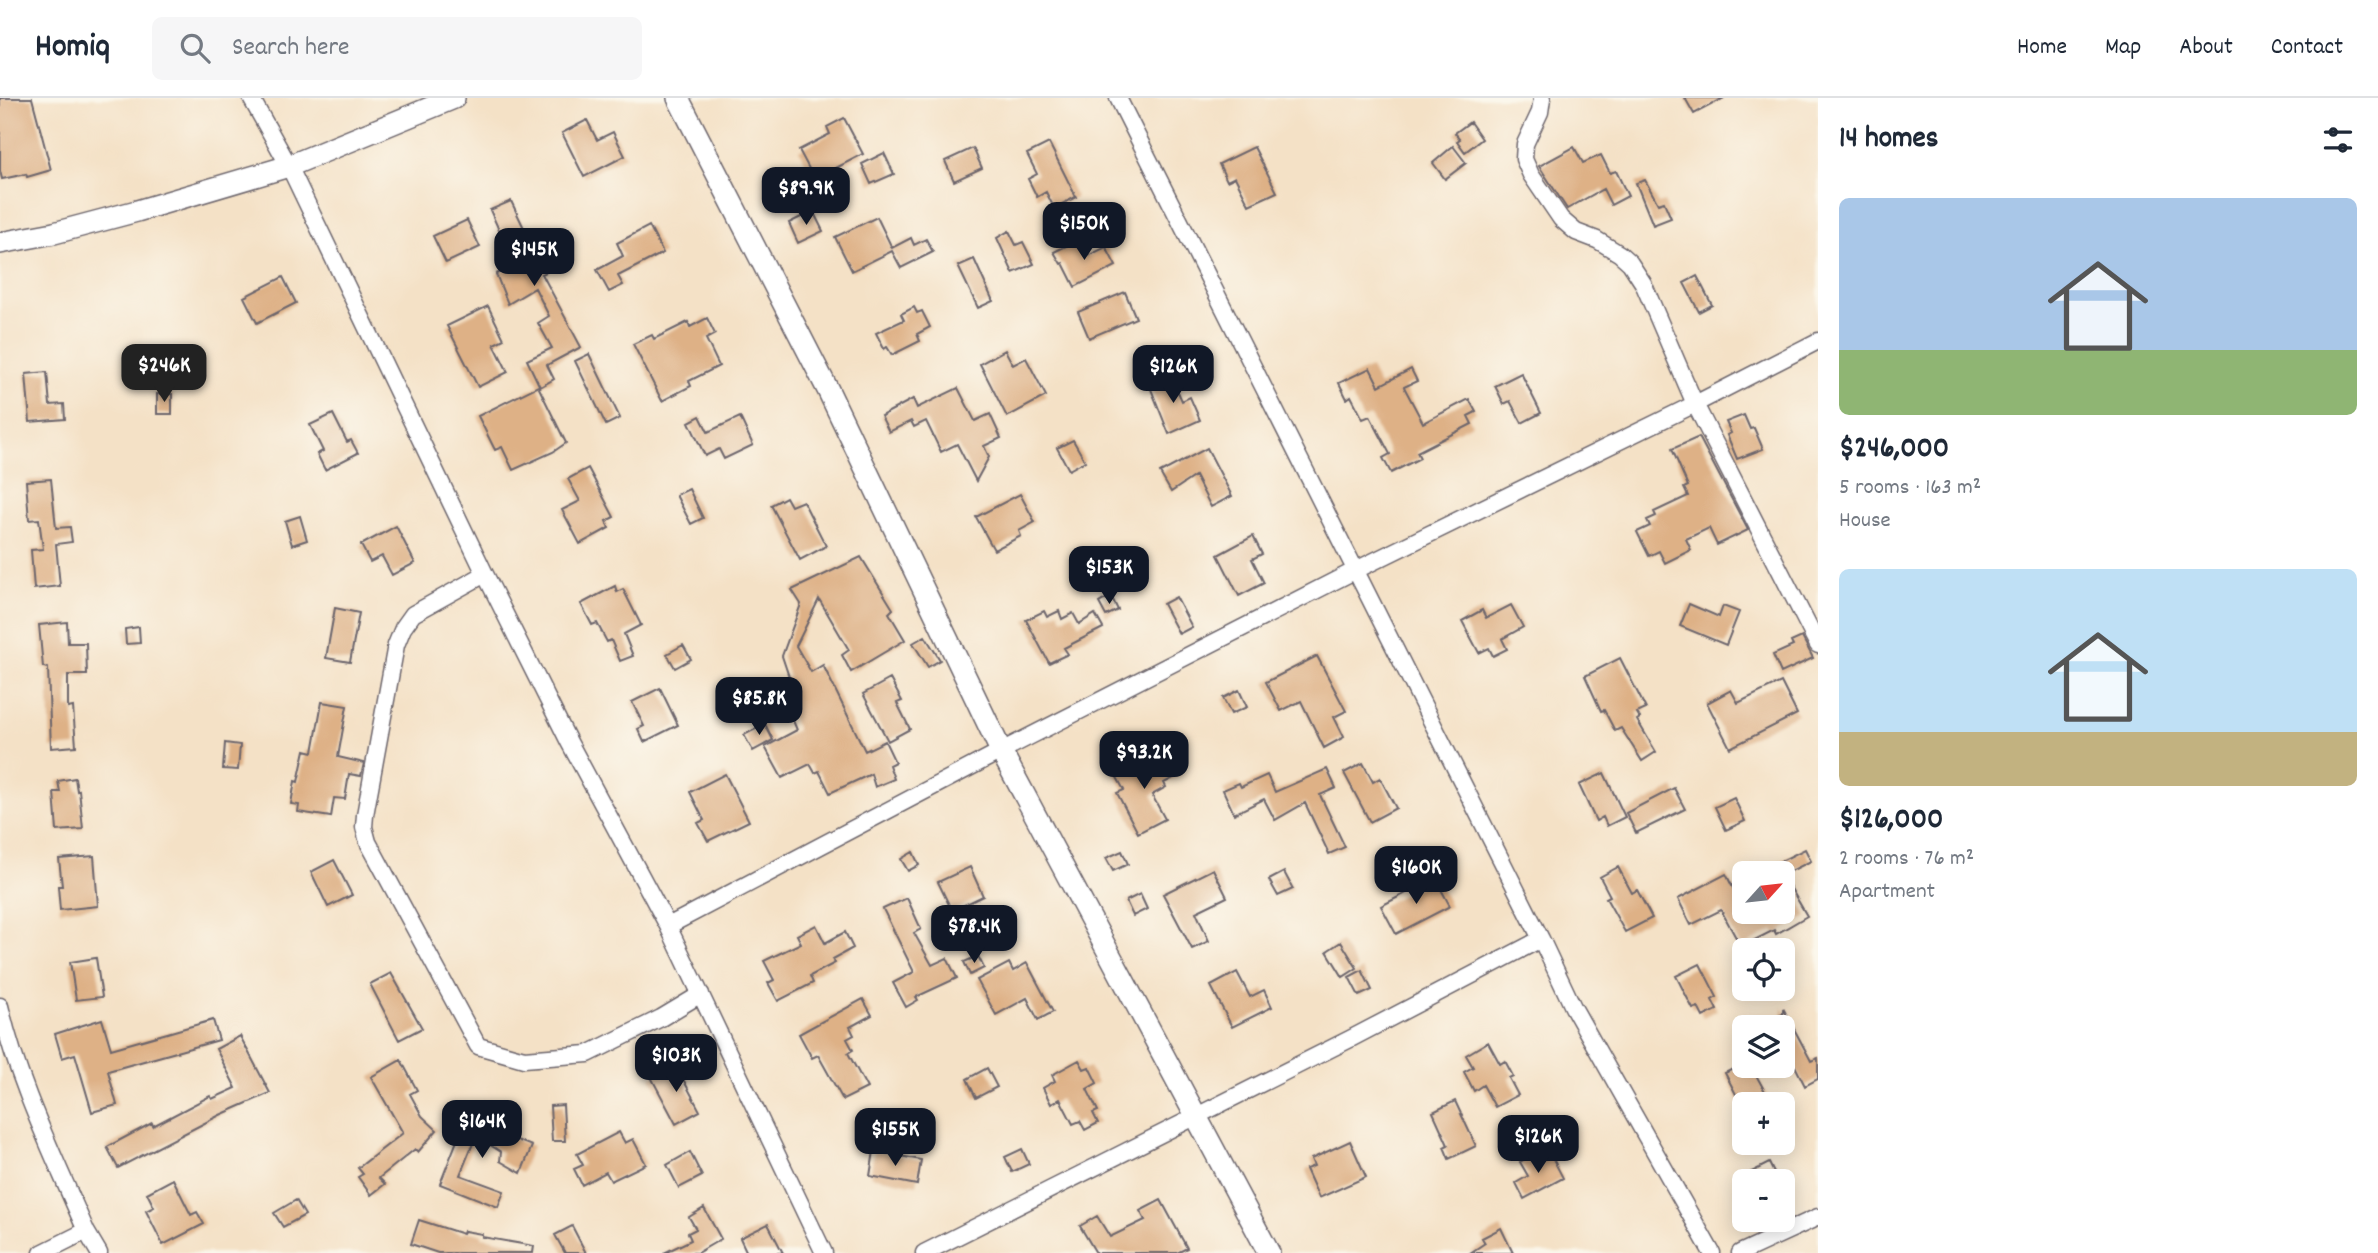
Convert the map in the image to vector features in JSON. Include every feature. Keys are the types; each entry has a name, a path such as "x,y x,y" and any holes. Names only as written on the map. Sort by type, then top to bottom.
{"street":[{"path":"251,98 289,166 569,742 668,926 824,1253"},
{"path":"0,243 54,233 289,166 454,98"},
{"path":"678,98 828,390 1001,751 1198,1115 1269,1253"},
{"path":"1118,98 1573,1007 1712,1253"},
{"path":"1542,98 1540,112 1525,144 1524,159 1531,175 1561,219 1576,232 1597,240 1620,254 1630,263 1643,284 1695,404 1818,645"},
{"path":"668,926 1001,751 1356,570 1818,341"},
{"path":"485,574 413,614 403,628 396,645 365,815 364,827 368,842 478,1046 524,1059 588,1054 661,1018 701,994"},
{"path":"925,1253 1350,1039 1541,939"},
{"path":"0,1006 7,1037 20,1072 86,1231 99,1253"},
{"path":"1740,1253 1818,1217"},
{"path":"42,1253 86,1231"}],"building":[{"path":"0,98 32,98 51,170 27,177 26,174 2,179"},
{"path":"1685,98 1724,98 1694,114"},
{"path":"844,118 863,154 832,170 834,175 817,184 799,150 830,134 827,127"},
{"path":"587,120 597,140 613,132 625,156 584,177 562,133"},
{"path":"1470,122 1482,139 1465,152 1455,133"},
{"path":"1049,143 1076,197 1054,208 1046,192 1037,197 1028,179 1037,174 1027,154"},
{"path":"1453,146 1466,163 1445,179 1433,163"},
{"path":"1254,147 1277,192 1249,205 1235,177 1227,181 1219,164"},
{"path":"1574,147 1583,163 1601,155 1610,173 1616,171 1628,196 1611,205 1603,189 1567,209 1539,166"},
{"path":"973,148 982,168 954,181 945,161"},
{"path":"884,153 894,174 871,184 862,164"},
{"path":"1645,180 1658,204 1664,202 1671,218 1653,225 1636,183"},
{"path":"511,201 537,255 563,245 568,257 543,267 546,272 542,274 581,347 547,365 554,379 540,387 527,360 552,348 538,323 549,316 535,288 508,304 496,274 515,266 490,210"},
{"path":"813,211 823,231 798,243 789,223"},
{"path":"877,217 892,248 911,238 914,245 926,239 933,252 901,268 892,251 852,271 835,237"},
{"path":"467,220 480,247 446,263 433,236"},
{"path":"649,226 663,253 618,276 623,285 609,292 597,270 623,256 617,243"},
{"path":"1009,231 1016,245 1023,242 1034,264 1013,273 997,238"},
{"path":"1080,239 1088,256 1106,247 1116,266 1075,287 1054,252"},
{"path":"974,259 993,301 978,308 958,266"},
{"path":"1697,276 1712,305 1699,312 1684,283"},
{"path":"283,277 296,303 257,323 244,297"},
{"path":"1125,292 1136,318 1089,338 1078,312"},
{"path":"488,306 504,339 494,344 508,372 478,387 447,326"},
{"path":"914,307 917,313 922,311 930,327 917,334 920,341 892,355 887,347 884,349 876,333 904,320 901,314"},
{"path":"707,318 715,334 706,339 719,366 689,381 691,386 662,401 633,344 652,335 654,339 688,322 690,327"},
{"path":"1005,350 1013,365 1026,358 1046,396 1007,417 980,364"},
{"path":"589,354 620,418 606,425 575,361"},
{"path":"1370,368 1379,386 1411,369 1417,381 1404,387 1423,423 1469,399 1476,412 1468,416 1472,424 1417,452 1420,458 1391,473 1383,458 1390,454 1370,416 1363,419 1351,396 1347,399 1339,383"},
{"path":"47,372 50,405 64,404 65,419 30,422 26,374"},
{"path":"1521,373 1541,413 1522,423 1510,401 1504,404 1495,386"},
{"path":"1170,374 1182,401 1190,397 1200,420 1169,434 1149,384"},
{"path":"538,386 566,443 553,452 513,470 502,447 495,450 478,416"},
{"path":"958,388 975,421 990,414 1001,438 984,446 989,457 976,481 957,444 941,452 926,421 914,427 911,421 889,432 881,416 913,399 917,408"},
{"path":"157,394 172,394 172,414 157,414"},
{"path":"333,414 347,442 351,440 358,453 325,470 317,454 323,451 310,425"},
{"path":"1744,415 1750,429 1754,428 1763,449 1737,459 1727,435 1731,433 1726,422"},
{"path":"700,416 708,432 740,417 753,445 724,459 719,449 705,456 689,422"},
{"path":"1699,437 1748,530 1717,545 1709,528 1686,539 1691,550 1665,563 1659,551 1649,556 1637,532 1650,526 1647,520 1656,516 1654,512 1688,496 1684,488 1688,486 1672,449"},
{"path":"1073,440 1085,461 1069,470 1057,448"},
{"path":"1207,448 1232,496 1211,507 1195,476 1171,492 1160,473"},
{"path":"588,468 614,517 606,521 609,528 580,544 562,510 580,501 568,479"},
{"path":"51,479 56,528 70,527 72,542 56,544 60,586 34,589 31,550 43,549 39,519 29,520 26,481"},
{"path":"689,489 703,518 691,524 676,495"},
{"path":"1020,494 1035,522 1019,531 1021,536 994,550 976,517"},
{"path":"786,497 791,506 803,501 826,546 800,560 771,505"},
{"path":"300,516 307,540 292,545 285,521"},
{"path":"396,526 415,563 392,575 382,556 370,562 361,545"},
{"path":"1253,536 1262,554 1252,559 1264,583 1239,596 1218,555"},
{"path":"861,557 893,609 889,613 905,640 851,672 842,655 849,650 819,599 796,646 811,672 823,665 865,751 885,741 895,762 889,765 894,779 875,787 871,774 830,793 819,771 815,773 810,764 782,778 765,747 797,730 784,699 777,702 770,686 789,677 782,656 801,604 792,590"},
{"path":"615,586 617,592 623,589 641,625 624,634 633,656 620,661 611,640 607,642 597,623 592,625 581,604"},
{"path":"1111,596 1118,610 1106,616 1099,603"},
{"path":"1176,597 1192,627 1179,634 1163,604"},
{"path":"1689,604 1719,617 1723,606 1739,612 1726,645 1680,626"},
{"path":"1511,605 1523,627 1502,639 1507,649 1493,656 1489,648 1479,653 1462,621 1482,610 1486,618"},
{"path":"335,608 359,613 350,662 326,658"},
{"path":"1044,611 1047,617 1059,611 1062,619 1073,613 1079,624 1095,614 1103,628 1064,648 1068,654 1049,663 1026,620"},
{"path":"67,622 68,643 86,643 87,675 68,675 68,708 73,707 76,746 51,748 48,668 43,667 39,625"},
{"path":"139,627 140,643 126,644 125,629"},
{"path":"925,636 940,660 928,667 913,643"},
{"path":"1802,637 1813,658 1781,673 1773,655 1793,646 1791,642"},
{"path":"683,645 691,659 675,668 667,654"},
{"path":"1317,656 1346,711 1334,717 1344,737 1324,748 1301,701 1281,711 1266,682"},
{"path":"1620,658 1646,709 1637,713 1640,718 1637,720 1656,752 1642,761 1621,728 1615,731 1604,710 1601,711 1585,676"},
{"path":"890,679 902,701 897,703 910,729 888,741 863,694"},
{"path":"1781,682 1797,714 1730,748 1707,703 1731,690 1738,703"},
{"path":"660,688 678,725 644,742 638,729 644,726 632,702"},
{"path":"1239,690 1247,707 1231,714 1223,698"},
{"path":"322,702 347,706 338,757 364,763 361,776 349,774 345,799 334,798 331,817 298,812 299,805 291,804 305,750 313,752"},
{"path":"765,724 773,740 753,751 744,735"},
{"path":"225,743 240,745 238,770 223,769"},
{"path":"1149,754 1158,771 1175,763 1181,774 1164,783 1166,787 1152,795 1165,819 1138,833 1117,793 1124,790 1114,772"},
{"path":"1363,763 1373,782 1380,778 1396,808 1370,822 1344,773"},
{"path":"1327,769 1336,788 1320,795 1345,847 1329,854 1305,803 1275,820 1264,799 1234,814 1223,790 1239,783 1241,787 1267,775 1275,792"},
{"path":"1604,773 1625,817 1607,826 1603,817 1596,821 1579,785"},
{"path":"725,774 749,821 708,841 698,823 704,820 690,792"},
{"path":"75,778 83,829 57,831 54,792 60,792 58,781"},
{"path":"1674,788 1685,809 1636,833 1626,813"},
{"path":"1734,798 1745,821 1726,830 1715,807"},
{"path":"1805,849 1811,861 1796,868 1796,861 1781,861"},
{"path":"1122,851 1128,864 1113,871 1106,858"},
{"path":"913,852 919,865 908,871 901,859"},
{"path":"94,856 98,906 60,910 58,886 62,886 59,859"},
{"path":"334,860 352,895 328,907 311,872"},
{"path":"970,867 983,896 952,911 938,882"},
{"path":"1618,867 1632,893 1637,890 1652,918 1625,932 1606,898 1610,896 1600,877"},
{"path":"1213,869 1227,897 1196,912 1209,941 1192,949 1163,894"},
{"path":"1284,872 1293,889 1278,896 1269,880"},
{"path":"1726,874 1732,886 1732,924 1793,924 1776,934 1774,930 1758,938 1736,938 1721,910 1691,925 1678,899"},
{"path":"1435,878 1450,906 1396,934 1381,906"},
{"path":"1140,894 1147,909 1133,916 1126,901"},
{"path":"1796,897 1807,916 1796,922"},
{"path":"907,898 921,929 914,933 932,965 947,958 957,978 916,997 918,1000 906,1007 893,983 914,972 883,909"},
{"path":"816,925 825,943 845,932 853,948 833,959 835,963 810,976 813,983 778,1001 768,983 774,980 764,961 801,943 797,935"},
{"path":"1341,942 1357,968 1343,977 1327,951"},
{"path":"978,956 984,968 970,975 964,962"},
{"path":"96,958 102,997 76,1000 70,962"},
{"path":"1009,963 1013,971 1027,963 1053,1012 1038,1020 1027,998 996,1015 977,980"},
{"path":"1700,964 1717,997 1712,1000 1717,1010 1703,1017 1698,1007 1693,1009 1676,976"},
{"path":"1362,970 1372,990 1359,996 1349,977"},
{"path":"1237,972 1250,997 1264,990 1272,1007 1232,1027 1211,986"},
{"path":"391,973 422,1028 399,1040 370,984"},
{"path":"863,999 872,1015 850,1027 854,1035 847,1039 853,1050 848,1053 867,1088 843,1100 818,1055 812,1058 799,1034"},
{"path":"102,1019 111,1049 213,1020 219,1040 108,1071 117,1105 92,1112 75,1054 62,1058 55,1034"},
{"path":"1795,1031 1811,1061 1818,1058 1818,1079 1805,1086 1795,1066"},
{"path":"240,1036 270,1093 220,1115 118,1168 107,1147 210,1096 212,1099 236,1088 216,1049"},
{"path":"1488,1042 1500,1064 1505,1061 1513,1076 1509,1078 1518,1095 1495,1107 1483,1085 1474,1091 1464,1072 1473,1067 1466,1055"},
{"path":"401,1060 417,1090 410,1094 422,1116 437,1130 418,1152 415,1149 379,1178 385,1184 371,1195 358,1177 363,1174 358,1168 403,1133 371,1077"},
{"path":"1079,1060 1084,1069 1089,1067 1097,1083 1087,1089 1098,1111 1093,1113 1098,1123 1085,1130 1080,1121 1073,1124 1060,1099 1051,1104 1043,1088 1055,1081 1052,1075"},
{"path":"675,1064 700,1111 676,1124 651,1077"},
{"path":"987,1068 997,1087 976,1098 967,1079"},
{"path":"1732,1070 1732,1078 1758,1078 1765,1092 1735,1092 1725,1073"},
{"path":"1455,1101 1476,1146 1449,1159 1444,1147 1448,1145 1433,1112"},
{"path":"563,1105 565,1141 552,1141 550,1106"},
{"path":"456,1116 532,1146 521,1173 500,1161 501,1152 476,1136 460,1175 504,1191 498,1207 440,1184 462,1128 453,1122"},
{"path":"619,1132 625,1143 633,1139 646,1164 611,1181 606,1172 582,1185 574,1169 583,1165 577,1154"},
{"path":"1350,1141 1366,1177 1319,1198 1306,1169 1314,1166 1311,1159"},
{"path":"1022,1149 1029,1164 1012,1172 1005,1157"},
{"path":"874,1151 921,1160 917,1185 870,1176"},
{"path":"690,1152 702,1176 679,1188 667,1165"},
{"path":"1538,1152 1542,1160 1551,1155 1563,1178 1524,1199 1516,1183 1528,1176 1520,1162"},
{"path":"1769,1163 1772,1169 1757,1169"},
{"path":"173,1179 191,1215 197,1212 204,1224 163,1245 146,1211 154,1207 147,1193"},
{"path":"296,1200 305,1215 283,1227 274,1213"},
{"path":"1161,1200 1187,1248 1177,1253 1096,1253 1080,1226 1097,1216 1110,1237 1145,1220 1140,1211"},
{"path":"704,1208 721,1239 697,1253 664,1253 691,1240 688,1233 696,1229 689,1217"},
{"path":"419,1220 463,1234 464,1231 482,1234 482,1237 534,1246 533,1253 438,1253 411,1244"},
{"path":"768,1224 783,1253 747,1253 740,1238"},
{"path":"572,1226 586,1253 565,1253 555,1235"},
{"path":"1501,1228 1513,1253 1470,1253 1485,1243 1482,1238"}]}
